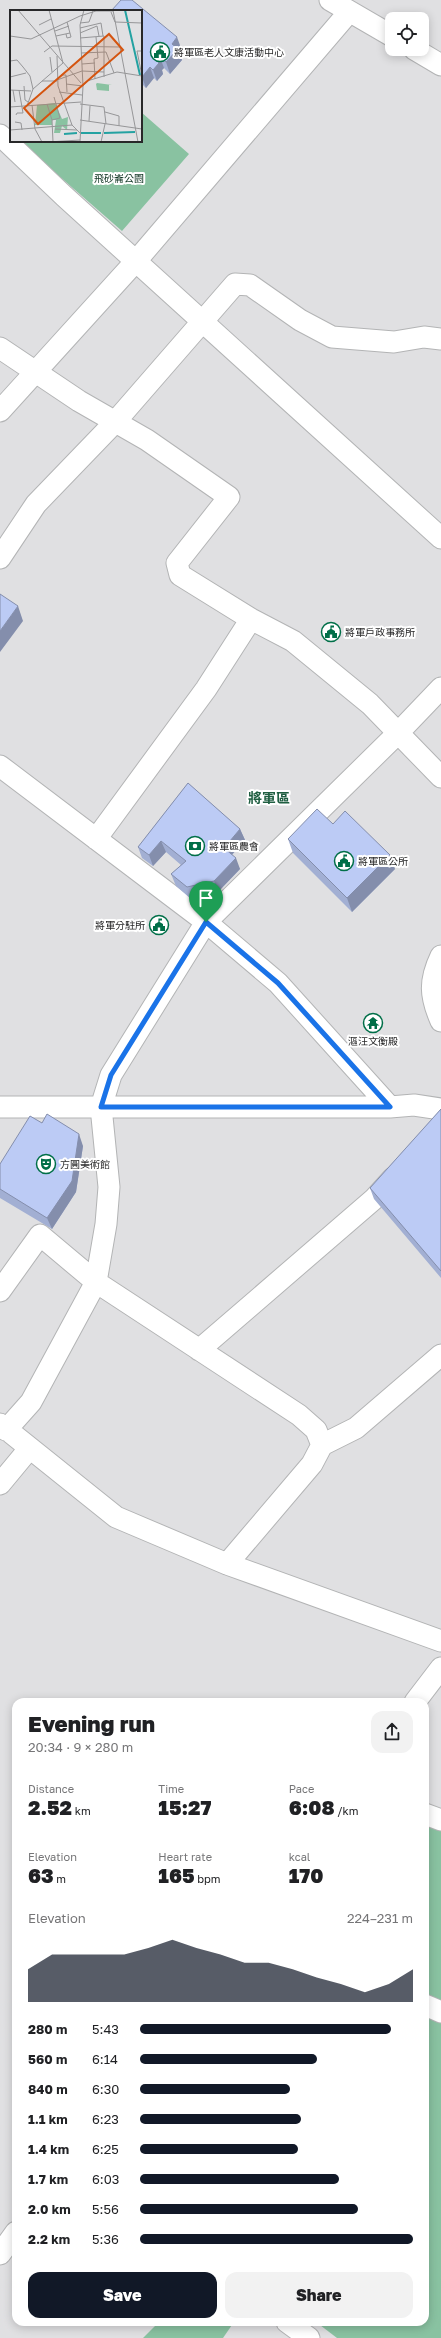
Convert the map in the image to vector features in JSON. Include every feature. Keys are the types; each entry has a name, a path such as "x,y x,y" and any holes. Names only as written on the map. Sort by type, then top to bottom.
{"street":[{"path":"330,0 385,32"},
{"path":"0,412 136,261 349,12"},
{"path":"426,56 441,65"},
{"path":"0,134 136,261 441,538"},
{"path":"0,558 36,504 70,472 235,284 250,285 300,320 332,337 394,342 424,337 441,339"},
{"path":"0,348 115,422 147,440 229,497 177,563 180,575 251,619 292,641 370,704 441,777"},
{"path":"96,838 206,689 251,619"},
{"path":"441,688 398,733 206,922 111,1075 101,1107 109,1187 106,1224 96,1282 31,1402 3,1427 116,1517 227,1564 441,1641"},
{"path":"0,766 206,922 278,983 390,1107"},
{"path":"441,956 431,982 434,1004 441,1021"},
{"path":"0,1107 390,1107 414,1105 441,1109"},
{"path":"199,1350 374,1199 405,1165"},
{"path":"0,1291 40,1235 96,1282 299,1415 316,1430 322,1444"},
{"path":"227,1564 312,1464 322,1444 356,1428 441,1355"},
{"path":"0,1484 29,1448"},
{"path":"418,1698 441,1668"},
{"path":"429,1816 441,1820"},
{"path":"429,2007 441,2012"},
{"path":"292,2326 308,2338"}],"green space":[{"name":"飛砂崙公園","path":"142,113 189,154 122,231 20,142 142,142"},
{"path":"429,1810 441,1814 441,2338 337,2338 321,2326 429,2326"},
{"path":"155,2326 231,2326 223,2338 143,2338"}],"building":[{"name":"將軍區老人文康活動中心","path":"121,0 132,0 177,37 172,44 178,49 166,62 160,57 157,60 159,63 153,70 150,67 142,77 142,10 112,10"},
{"path":"0,594 18,606 0,631"},
{"name":"將軍區農會","path":"188,783 240,829 224,848 236,858 214,881 187,887 171,874 186,861 161,841 149,855 138,847"},
{"name":"將軍區公所","path":"317,809 333,824 345,811 390,855 347,898 288,839"},
{"path":"441,1109 441,1271 370,1188"},
{"name":"方圓美術館","path":"47,1114 79,1134 72,1181 47,1218 0,1189 0,1164 30,1116 42,1123"}],"place":[{"name":"將軍區老人文康活動中心","path":"160,52"},
{"name":"將軍戶政事務所","path":"331,632"},
{"name":"將軍區農會","path":"195,846"},
{"name":"將軍區公所","path":"344,861"},
{"name":"將軍分駐所","path":"159,925"},
{"name":"漚汪文衡殿","path":"373,1023"},
{"name":"方圓美術館","path":"46,1164"}],"district":[{"name":"將軍區","path":"269,798"}],"route":[{"path":"206,922 278,983 390,1107 101,1107 111,1075 206,922"}]}
